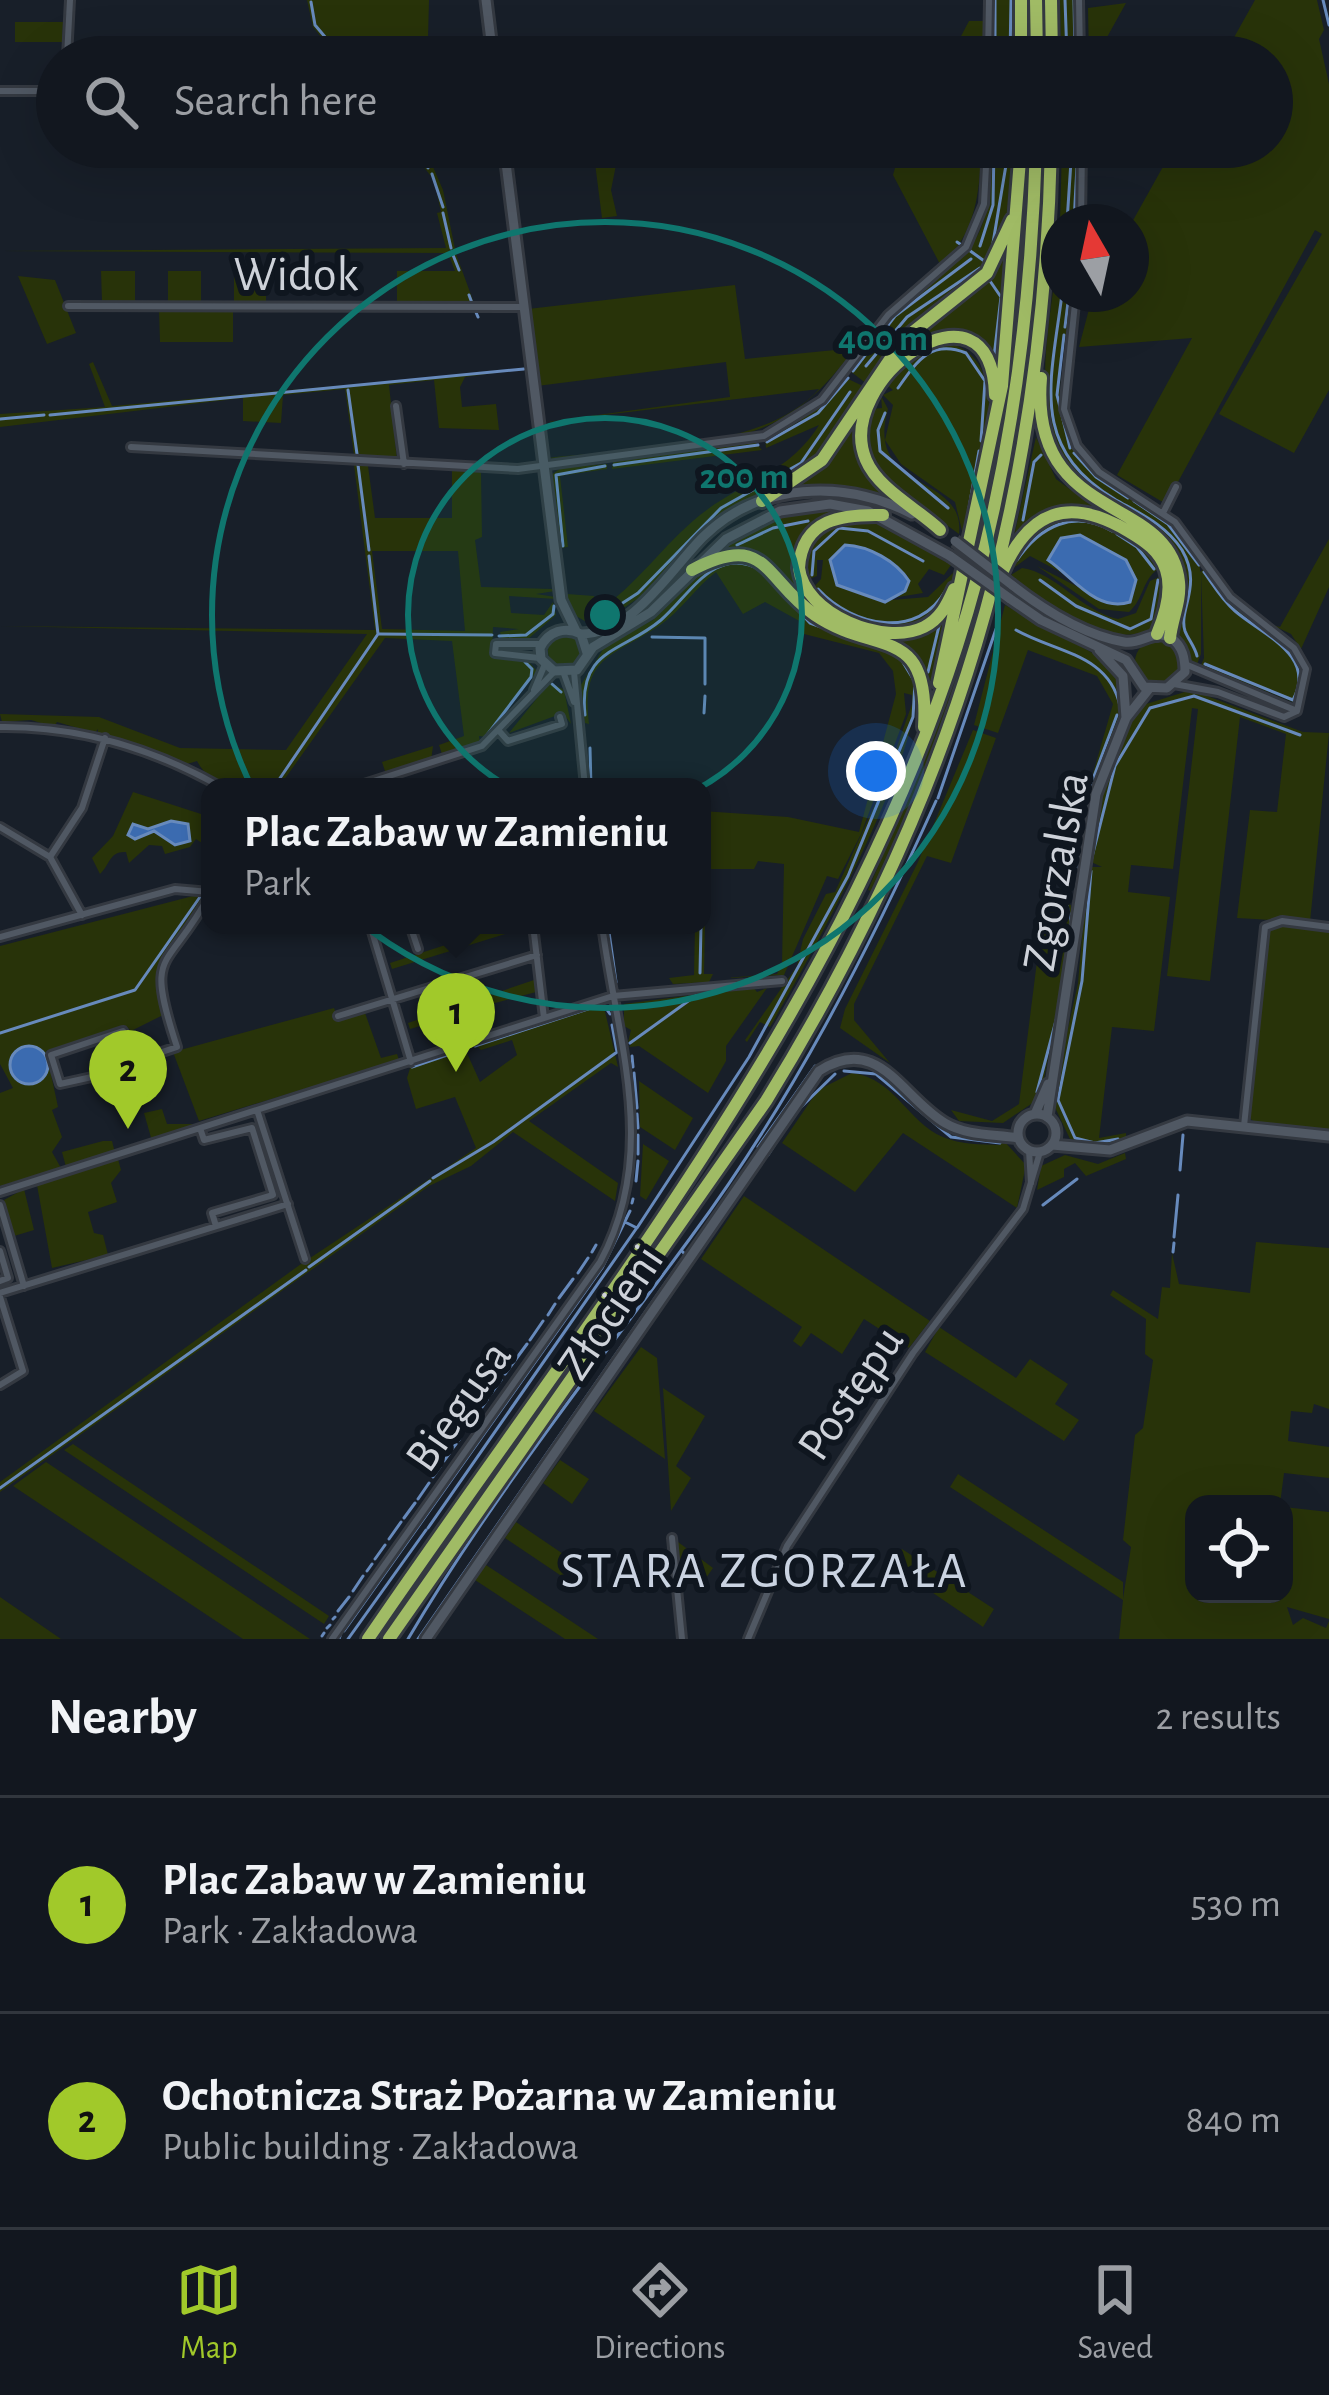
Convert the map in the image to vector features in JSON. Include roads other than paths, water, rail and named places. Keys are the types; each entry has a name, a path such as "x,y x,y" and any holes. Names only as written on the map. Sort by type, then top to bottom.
{"highway":[{"path":"1021,0 1021,36"},
{"path":"1036,0 1036,36"},
{"path":"1052,0 1052,36"},
{"path":"936,708 998,412 1020,168"},
{"path":"368,1639 668,1212 791,1015 860,884 936,708 987,538 1007,442 1025,305 1035,168"},
{"path":"1050,168 1038,346 1041,425 1056,464 1085,492 1156,537 1172,558 1180,590 1163,636"},
{"path":"762,501 813,470 903,340 987,273 1004,247 1018,196"},
{"path":"940,530 871,469 861,434 865,416 904,354 923,340 948,337 968,343 986,360 998,412"},
{"path":"389,1639 718,1172 813,1023 868,921 931,782 990,602 1038,346"},
{"path":"990,602 1025,532 1054,514 1089,512 1144,541 1160,557 1168,598 1163,636"},
{"path":"883,515 836,517 810,534 800,568 815,603 879,629 912,631 940,614 962,579"},
{"path":"692,570 726,555 752,556 767,564 820,619 905,652 923,684 922,744"}],"street":[{"path":"68,36 70,0"},
{"path":"486,0 490,36"},
{"path":"988,36 989,0"},
{"path":"1079,0 1080,36"},
{"path":"0,91 36,91"},
{"path":"506,168 562,600 556,631 541,644 496,644 495,653 556,668"},
{"path":"131,447 404,464 544,467 748,441 805,414 834,387 896,307 966,248 984,204 986,168"},
{"path":"1082,168 1082,204"},
{"name":"Widok","path":"68,306 524,307"},
{"path":"1074,312 1064,397 1073,438 1099,472 1163,513 1186,535 1229,597 1299,654 1306,676 1297,711"},
{"path":"397,406 404,464"},
{"path":"1163,513 1176,487"},
{"path":"556,631 579,633 630,612 710,531 762,501 797,492 843,491 894,504 940,530 1066,620 1134,643 1163,636 1186,664 1297,711"},
{"path":"384,778 474,750 500,732 556,668 651,612 737,530 780,511 830,504 883,515 1009,598 1126,660 1136,681 1149,689 1174,685 1218,692 1281,717 1297,711"},
{"path":"562,600 587,653"},
{"path":"1090,643 1119,668 1127,715"},
{"path":"1126,660 1134,643"},
{"path":"541,644 574,703 584,778"},
{"path":"1174,685 1186,664"},
{"name":"Zgorzalska","path":"1048,1117 1052,1073 1071,990 1089,826 1102,774 1136,681"},
{"name":"Zgorzalska","path":"1127,715 1149,689"},
{"path":"500,732 508,741 562,724 560,717"},
{"path":"0,727 18,723 105,738 206,778"},
{"path":"50,857 82,808 105,738"},
{"path":"194,771 199,763"},
{"path":"0,827 50,857 82,915"},
{"path":"0,938 178,888 201,892"},
{"path":"100,1076 60,1084 51,1055 123,1030 138,1060 177,1047 159,992 160,974 201,908"},
{"path":"1244,1127 1265,927 1282,921 1329,927"},
{"path":"373,934 411,1062"},
{"path":"413,934 418,949"},
{"path":"451,934 453,938"},
{"path":"534,934 544,1018"},
{"name":"Biegusa","path":"332,1639 600,1262 625,1204 633,1154 627,1053 603,934"},
{"path":"338,1016 537,955"},
{"path":"0,1192 613,996 782,981"},
{"name":"Złocieni","path":"426,1639 807,1085 838,1062 874,1063 951,1126 981,1134 1018,1133"},
{"name":"Zgorzalska","path":"1035,1114 1052,1073"},
{"path":"257,1110 304,1259"},
{"path":"1054,1141 1048,1117 1035,1114 1018,1133 1035,1151 1054,1141 1080,1149 1114,1149 1186,1121 1329,1139"},
{"path":"200,1128 204,1140 252,1127 273,1195 212,1213 216,1226"},
{"name":"Postępu","path":"748,1639 787,1546 913,1353 1030,1193 1035,1151"},
{"path":"250,1201 255,1214"},
{"path":"0,1204 24,1286"},
{"path":"0,1385 23,1371 0,1295 288,1204"},
{"path":"0,1281 8,1277 0,1246 10,1239"},
{"path":"672,1538 682,1639"}],"water":[{"path":"1080,535 1126,560 1136,580 1130,602 1095,598 1048,560 1061,538"},
{"path":"845,545 889,561 909,581 905,591 885,602 837,585 830,560"},
{"path":"171,821 188,824 190,841 175,845 154,831 135,839 128,835 133,824 148,829"},
{"path":"29,1046 42,1052 48,1065 42,1078 29,1084 16,1078 10,1065 16,1052"}],"waterway":[{"path":"995,0 995,36"},
{"path":"1010,36 1011,0"},
{"path":"1065,0 1066,36"},
{"path":"1074,0 1075,36"},
{"path":"1323,0 1329,25"},
{"path":"311,2 315,25 324,36"},
{"path":"980,246 993,205 994,168"},
{"path":"992,249 1006,168"},
{"path":"1068,204 1071,168"},
{"path":"1075,204 1077,168"},
{"path":"432,174 443,207"},
{"path":"443,213 451,248"},
{"path":"969,250 987,263"},
{"path":"453,255 459,270"},
{"path":"853,371 895,316 971,259"},
{"path":"866,366 907,317 980,268"},
{"path":"990,281 1001,297 994,357"},
{"path":"469,295 472,303"},
{"path":"475,310 478,317"},
{"path":"1059,312 1051,384 1057,435 1088,480 1161,527 1182,550 1190,575 1185,631 1197,656"},
{"path":"1065,327 1067,312"},
{"path":"1064,335 1057,395 1070,448"},
{"path":"898,388 926,355 943,349 966,353 985,381 981,441"},
{"path":"50,415 524,369"},
{"path":"767,442 818,413 848,378"},
{"path":"348,390 357,454"},
{"path":"595,621 638,593 721,508 801,463 850,392"},
{"path":"885,413 878,430 880,451 948,508"},
{"path":"0,419 44,415"},
{"path":"614,465 758,445"},
{"path":"969,508 979,451"},
{"path":"1074,453 1096,477 1128,498"},
{"path":"1023,520 1034,462 1041,455"},
{"path":"358,465 369,550"},
{"path":"563,546 556,475 605,466"},
{"path":"1134,501 1168,524 1199,565"},
{"path":"737,545 773,528 808,521"},
{"path":"1017,560 1036,538 1059,524 1084,521 1112,531"},
{"path":"812,575 814,551 839,528 868,531 923,561"},
{"path":"1117,534 1137,547 1154,569"},
{"path":"280,778 378,634 369,556"},
{"path":"585,715 588,677 606,655 661,620 717,568 730,563 761,570"},
{"path":"1204,572 1230,607 1293,658 1299,684 1293,700 1205,664"},
{"path":"767,577 810,623 843,635"},
{"path":"1040,580 1076,606 1130,629 1151,619 1158,580"},
{"path":"818,589 849,612 885,623 919,616 946,590"},
{"path":"499,636 526,635 553,614 554,606"},
{"path":"928,672 939,626"},
{"path":"938,798 996,629"},
{"path":"1016,630 1093,665 1105,675 1120,706"},
{"path":"380,634 492,635"},
{"path":"652,637 705,638 705,684"},
{"path":"625,1222 637,1228 749,1057 848,876 913,717 915,682 901,659"},
{"path":"487,735 531,677 532,669 525,662"},
{"path":"552,684 561,692"},
{"path":"704,713 705,696"},
{"path":"1091,861 1115,766 1150,708 1194,696 1300,735"},
{"path":"1067,890 1075,875 1084,803 1117,715"},
{"path":"590,748 591,778"},
{"path":"408,1639 509,1484 762,1133 855,971 936,801"},
{"path":"1091,871 1082,981 1058,1100 1075,1138 1095,1143 1118,1139"},
{"path":"0,1033 135,990 200,897"},
{"path":"1067,906 1072,925"},
{"path":"609,934 616,982"},
{"path":"700,973 701,934"},
{"path":"630,1043 698,994"},
{"path":"475,1046 603,1004 610,1014"},
{"path":"1037,1092 1058,1013"},
{"path":"433,1178 493,1142 617,1052 612,1025"},
{"path":"412,1067 456,1052"},
{"path":"632,1056 633,1067"},
{"path":"758,1147 815,1066"},
{"path":"844,1071 876,1074 951,1137 1000,1143"},
{"path":"634,1073 637,1108"},
{"path":"798,1110 835,1074"},
{"path":"637,1114 638,1128"},
{"path":"786,1128 795,1115"},
{"path":"768,1155 782,1133"},
{"path":"638,1135 638,1154"},
{"path":"1180,1170 1183,1135"},
{"path":"636,1181 638,1161"},
{"path":"1043,1205 1077,1179"},
{"path":"309,1267 430,1181"},
{"path":"1174,1237 1178,1195"},
{"path":"632,1203 633,1199"},
{"path":"344,1631 602,1268 630,1211"},
{"path":"428,1528 636,1229"},
{"path":"1173,1252 1174,1243"},
{"path":"592,1252 596,1245"},
{"path":"418,1639 683,1252"},
{"path":"578,1273 588,1258"},
{"path":"0,1488 306,1270"},
{"path":"559,1298 573,1279"},
{"path":"548,1315 555,1304"},
{"path":"530,1340 543,1321"},
{"path":"505,1374 527,1344"},
{"path":"491,1394 501,1380"},
{"path":"476,1416 487,1400"},
{"path":"466,1430 472,1421"},
{"path":"459,1440 461,1436"},
{"path":"452,1449 456,1444"},
{"path":"444,1461 449,1454"},
{"path":"433,1477 440,1467"},
{"path":"418,1499 429,1483"},
{"path":"404,1518 415,1503"},
{"path":"389,1539 401,1522"},
{"path":"348,1639 426,1530"},
{"path":"375,1559 385,1545"},
{"path":"367,1571 372,1564"},
{"path":"353,1591 363,1576"},
{"path":"338,1611 349,1597"},
{"path":"327,1628 330,1625"}],"place":[{"name":"Plac Zabaw w Zamieniu","path":"456,1072"},
{"name":"Ochotnicza Straż Pożarna w Zamieniu","path":"128,1129"}],"district":[{"name":"STARA ZGORZAŁA","path":"765,1569"}]}
